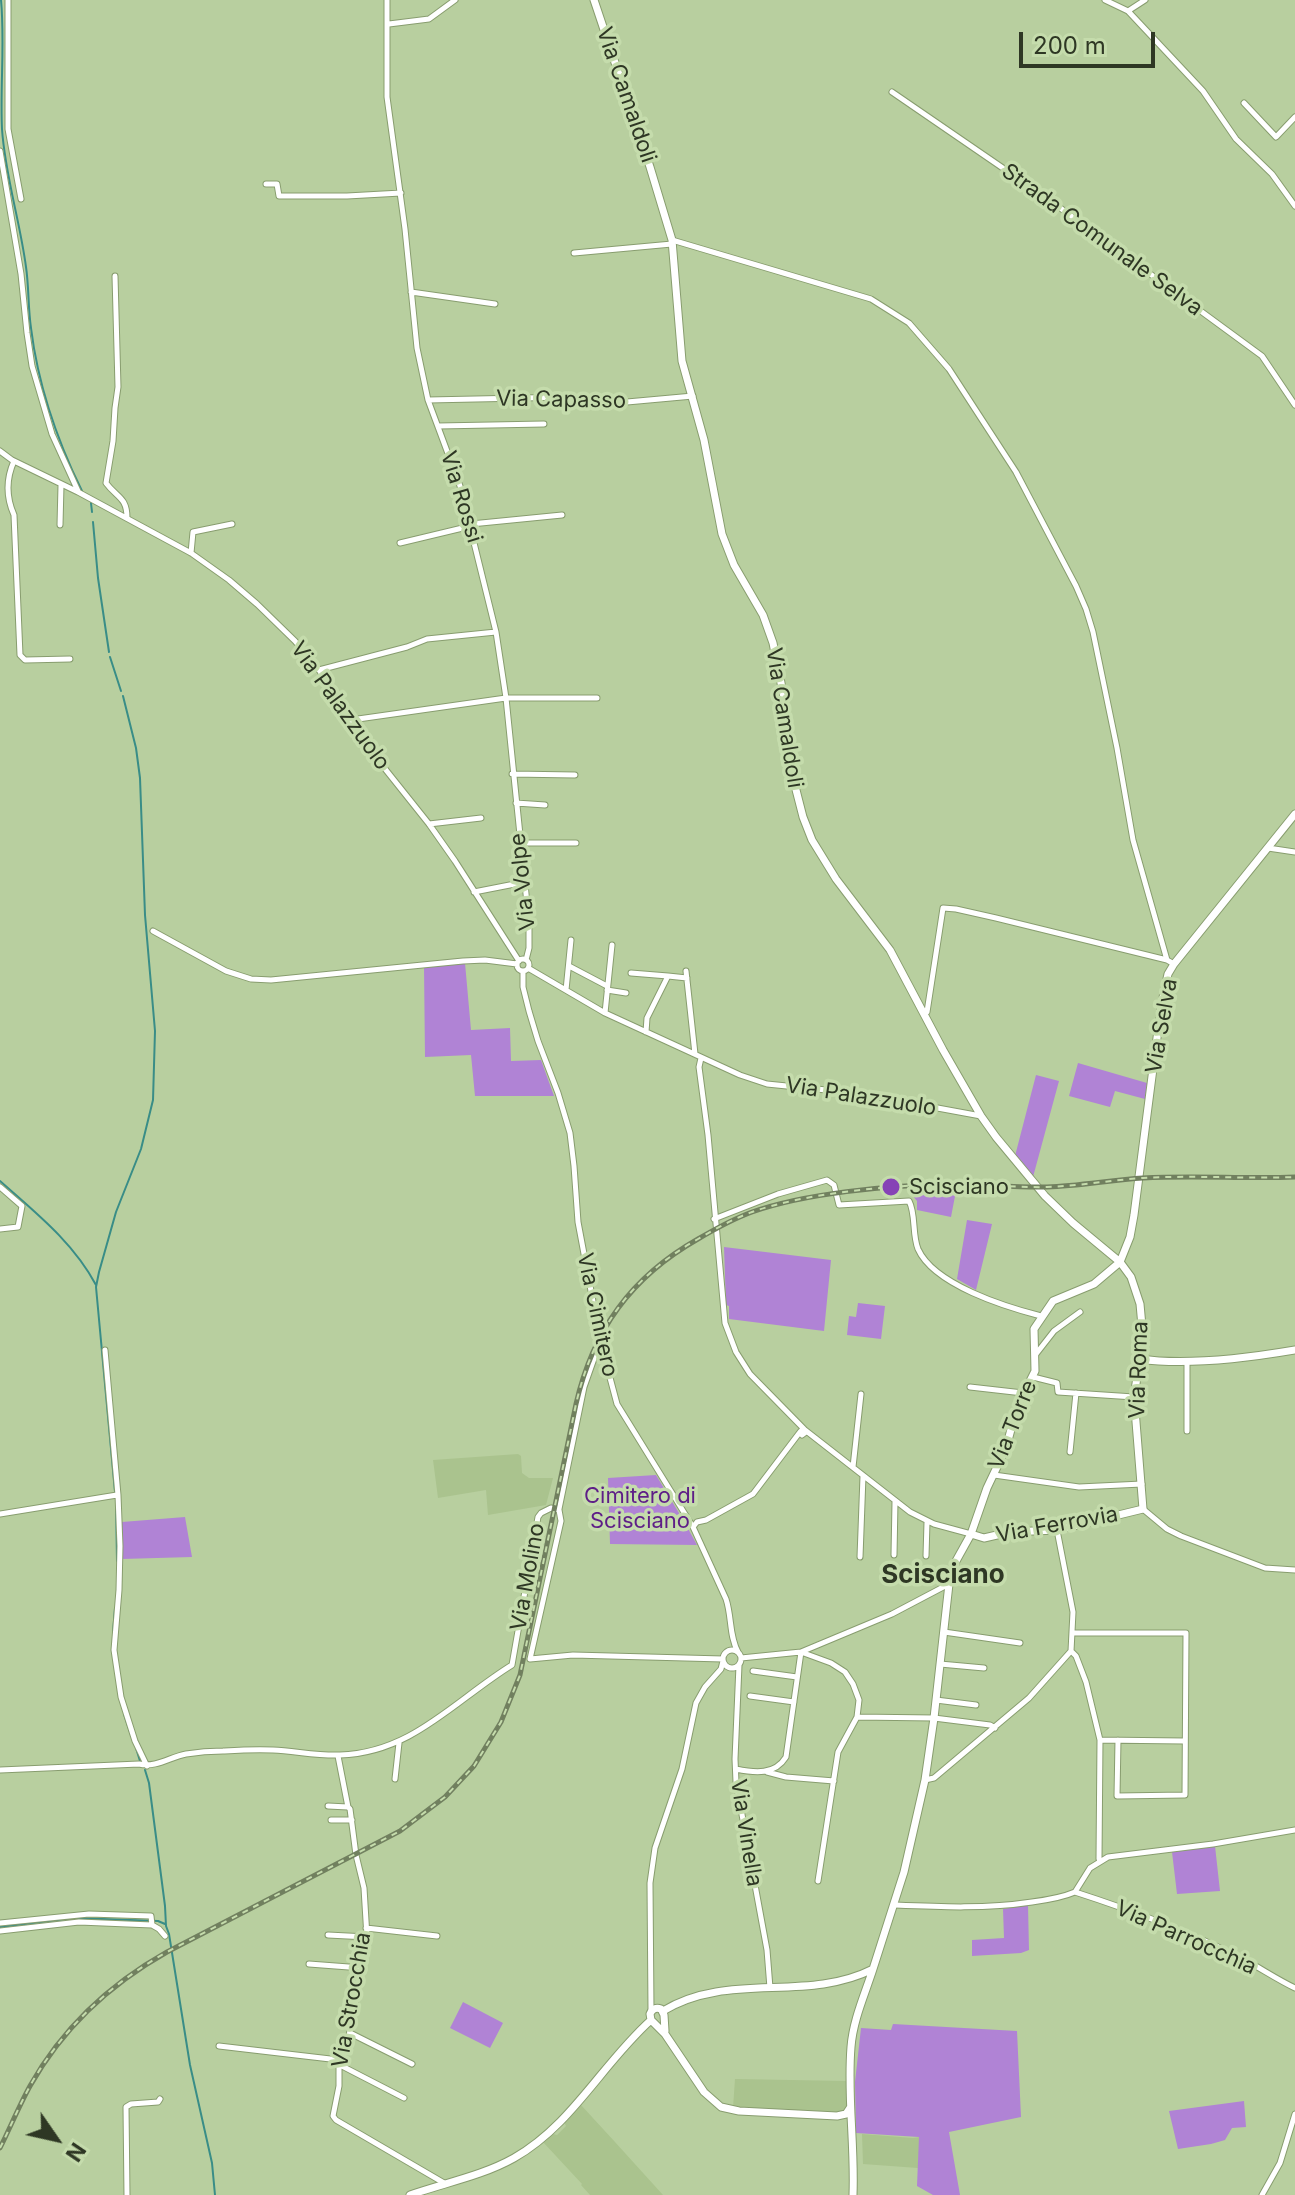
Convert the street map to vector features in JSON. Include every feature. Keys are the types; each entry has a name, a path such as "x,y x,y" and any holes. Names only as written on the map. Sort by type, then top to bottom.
{"street":[{"path":"8,0 8,129 21,199"},
{"name":"Via Rossi","path":"387,0 387,97 401,193 417,348 428,400 453,463 471,525 496,632 516,803"},
{"path":"389,24 429,19 455,0"},
{"name":"Via Camaldoli","path":"594,0 673,242 682,361 704,440 722,534 734,565 763,615 773,643 784,698 794,782 803,817 820,855 890,950 981,1116 1045,1196 1120,1262"},
{"path":"1105,0 1128,11 1203,91 1236,139 1272,174 1295,206"},
{"path":"1128,11 1145,0"},
{"name":"Strada Comunale Selva","path":"892,92 1048,199 1262,356 1295,405"},
{"path":"1244,103 1276,137 1295,117"},
{"path":"0,151 21,274 32,366 52,434 78,492"},
{"path":"266,184 277,184 279,196 401,193"},
{"path":"574,253 673,242 871,299 909,323 949,369 1016,472 1086,609 1117,748 1133,840 1170,962"},
{"path":"115,276 118,387 106,483 124,501 127,518"},
{"path":"411,292 495,304"},
{"name":"Via Capasso","path":"428,400 547,397 616,403 693,396"},
{"path":"438,426 544,424"},
{"name":"Via Palazzuolo","path":"0,451 191,553 257,604 295,641 319,670 366,745 429,824 521,962"},
{"path":"14,461 7,482 14,515 20,655 25,660 70,659"},
{"path":"60,525 61,485"},
{"path":"400,543 471,525 562,515"},
{"path":"191,553 193,532 232,524"},
{"path":"319,670 394,651 427,639 496,632"},
{"path":"350,720 506,698 597,698"},
{"path":"512,774 575,775"},
{"path":"516,803 545,805"},
{"name":"Via Volpe","path":"516,803 529,923 529,948 521,962"},
{"name":"Via Selva","path":"1120,1262 1132,1226 1161,1007 1170,962 1295,814"},
{"path":"429,824 481,818"},
{"path":"520,843 576,843"},
{"path":"1268,848 1295,852"},
{"path":"474,892 525,882"},
{"path":"924,1014 927,1012 943,908 996,918 1170,962"},
{"path":"153,931 226,971 251,979 271,980 485,960 521,962 519,968 526,969"},
{"path":"566,991 571,940"},
{"path":"605,1013 612,945"},
{"name":"Via Cimitero","path":"521,962 529,963 523,987 570,1133 578,1222 601,1344 617,1404 694,1530 726,1599 732,1636 740,1659"},
{"path":"568,966 607,988 626,993"},
{"name":"Via Palazzuolo","path":"526,969 605,1013 740,1075 767,1084 847,1091 981,1116"},
{"path":"631,973 687,974 708,1135 725,1323 736,1352 750,1374 802,1433 813,1437 927,1522 971,1534"},
{"path":"646,1032 647,1018 668,976"},
{"path":"714,1219 768,1197 827,1180 834,1185 839,1205 906,1200 911,1203 918,1248 931,1267 999,1305 1041,1316 1053,1301 1094,1284 1120,1262"},
{"path":"0,1187 22,1206 18,1227 0,1229"},
{"name":"Via Roma","path":"1120,1262 1131,1277 1140,1304 1143,1337 1134,1397 1143,1509"},
{"path":"1036,1354 1054,1331 1080,1312"},
{"name":"Via Torre","path":"853,2195 853,2140 847,2118 855,2023 894,1905 925,1780 949,1584 1006,1448 1012,1420 1033,1377 1036,1364 1034,1329 1041,1316"},
{"path":"559,1510 584,1387 601,1344"},
{"path":"105,1350 118,1495 119,1590 114,1650 125,1712 147,1766"},
{"path":"1140,1359 1238,1359 1295,1350"},
{"path":"1187,1360 1187,1431"},
{"path":"1033,1377 1057,1383 1058,1392 1134,1397"},
{"path":"970,1387 1023,1393"},
{"path":"1070,1452 1076,1393"},
{"path":"853,1467 861,1394"},
{"path":"694,1530 703,1520 753,1494 802,1433"},
{"path":"860,1557 863,1475"},
{"path":"994,1475 1079,1487 1142,1484"},
{"path":"0,1514 118,1495"},
{"path":"894,1555 895,1501"},
{"name":"Via Molino","path":"0,1770 147,1766 186,1754 219,1751 276,1750 338,1756 399,1743 512,1665 538,1517 548,1509 559,1510 561,1521 530,1659 573,1655 725,1657"},
{"path":"1143,1509 1167,1529 1181,1536 1265,1568 1295,1570"},
{"name":"Via Ferrovia","path":"971,1534 984,1538 1010,1532 1057,1530 1143,1509"},
{"path":"685,1515 703,1520"},
{"path":"926,1556 927,1522"},
{"path":"925,1780 934,1778 1029,1698 1071,1651 1071,1595 1057,1530"},
{"path":"712,1680 728,1668 734,1668 740,1659 801,1652 892,1614 949,1584"},
{"path":"944,1632 1020,1643"},
{"path":"1072,1633 1186,1633 1185,1795 1117,1796 1118,1740"},
{"path":"732,1636 721,1669 696,1703 682,1769 653,1859 650,1883 652,1997 665,2034 704,2092 721,2107 729,2111 847,2118"},
{"path":"725,1657 732,1650 740,1659"},
{"path":"1071,1651 1086,1682 1100,1740 1099,1860"},
{"path":"736,1769 767,1771 781,1765 786,1757 801,1652"},
{"path":"801,1652 831,1663 850,1678 859,1700 857,1717 840,1745 818,1881"},
{"path":"725,1657 728,1668 738,1678"},
{"name":"Via Vinella","path":"740,1659 736,1777 767,1950 770,1988"},
{"path":"939,1663 984,1668"},
{"path":"753,1671 797,1677"},
{"path":"750,1696 794,1702"},
{"path":"935,1700 976,1705"},
{"path":"857,1717 934,1718 995,1728"},
{"path":"1100,1740 1184,1741"},
{"path":"395,1779 399,1743"},
{"name":"Via Strocchia","path":"338,1756 364,1888 367,1937 350,2033 338,2062 339,2086 332,2112 334,2119 444,2183"},
{"path":"767,1771 786,1777 834,1781"},
{"path":"736,1777 747,1772"},
{"path":"328,1806 348,1807"},
{"path":"331,1820 352,1820"},
{"path":"894,1905 959,1908 1005,1906 1057,1898 1075,1892 1090,1868 1108,1857 1295,1830"},
{"name":"Via Parrocchia","path":"1075,1892 1147,1915 1243,1959 1295,1988"},
{"path":"0,1923 89,1914 151,1916 152,1925"},
{"path":"0,1931 79,1922 152,1925 165,1936"},
{"path":"366,1928 437,1936"},
{"path":"328,1935 367,1937"},
{"path":"309,1964 362,1968"},
{"path":"410,2195 497,2166 534,2145 565,2117 657,2015 685,1999 735,1988 816,1985 858,1977 873,1969"},
{"path":"350,2033 412,2064"},
{"path":"219,2046 338,2062 404,2098"},
{"path":"127,2195 126,2107 158,2102 160,2099"},
{"path":"1262,2195 1280,2163 1295,2114"}],"shaded area":[{"path":"521,1456 522,1473 529,1478 553,1478 546,1505 488,1515 486,1490 438,1498 433,1460"},
{"path":"735,2079 847,2081 848,2106 838,2112 733,2108"},
{"path":"581,2105 663,2195 590,2195 543,2142 553,2134 557,2135 566,2126 564,2122"},
{"path":"862,2134 920,2137 918,2168 863,2164"}],"green space":[{"path":"465,963 471,1030 510,1028 511,1061 541,1060 554,1096 475,1096 471,1055 425,1057 424,967"},
{"path":"1078,1063 1147,1083 1145,1099 1115,1091 1110,1107 1069,1096"},
{"path":"1036,1075 1059,1081 1033,1177 1015,1156"},
{"path":"956,1191 951,1217 917,1210 917,1201 912,1195"},
{"path":"967,1220 992,1224 976,1290 957,1279"},
{"path":"724,1247 831,1260 824,1331 729,1319"},
{"path":"858,1303 885,1306 881,1339 847,1335 849,1316 856,1317"},
{"name":"Cimitero di Scisciano","path":"656,1475 697,1545 610,1544 608,1478"},
{"path":"185,1517 192,1557 122,1559 122,1522"},
{"path":"1215,1846 1220,1891 1177,1894 1172,1852"},
{"path":"1028,1905 1029,1950 972,1956 972,1940 1004,1938 1003,1909"},
{"path":"463,2002 503,2023 490,2048 450,2028"},
{"path":"893,2024 1017,2031 1021,2117 949,2132 960,2195 933,2195 917,2186 919,2137 856,2133 855,2082 861,2028 891,2030"},
{"path":"1244,2101 1246,2127 1232,2128 1225,2140 1178,2149 1169,2111"}],"waterway":[{"path":"1,0 2,129 26,267 34,349 50,412 82,491"},
{"path":"91,503 92,512"},
{"path":"93,522 109,652"},
{"path":"110,657 121,691"},
{"path":"115,1492 96,1287 116,1212 141,1149 153,1100 155,1031 145,915 140,778 123,696"},
{"path":"0,1181 65,1242 96,1285"},
{"path":"116,1499 117,1561"},
{"path":"113,1633 115,1608"},
{"path":"124,1714 131,1735"},
{"path":"136,1748 140,1761"},
{"path":"145,1770 166,1926 190,2065 212,2163 215,2195"},
{"path":"0,1927 74,1918 158,1921 165,1924"}],"railway":[{"path":"0,2148 43,2065 72,2027 107,1993 167,1952 400,1831 445,1797 474,1766 501,1722 520,1675 583,1377 604,1329 618,1308 634,1288 674,1254 752,1212 773,1205 846,1192 944,1184 1047,1187 1162,1177 1295,1177"}],"place":[{"name":"Scisciano","path":"891,1187"}],"district":[{"name":"Scisciano","path":"943,1575"}]}
